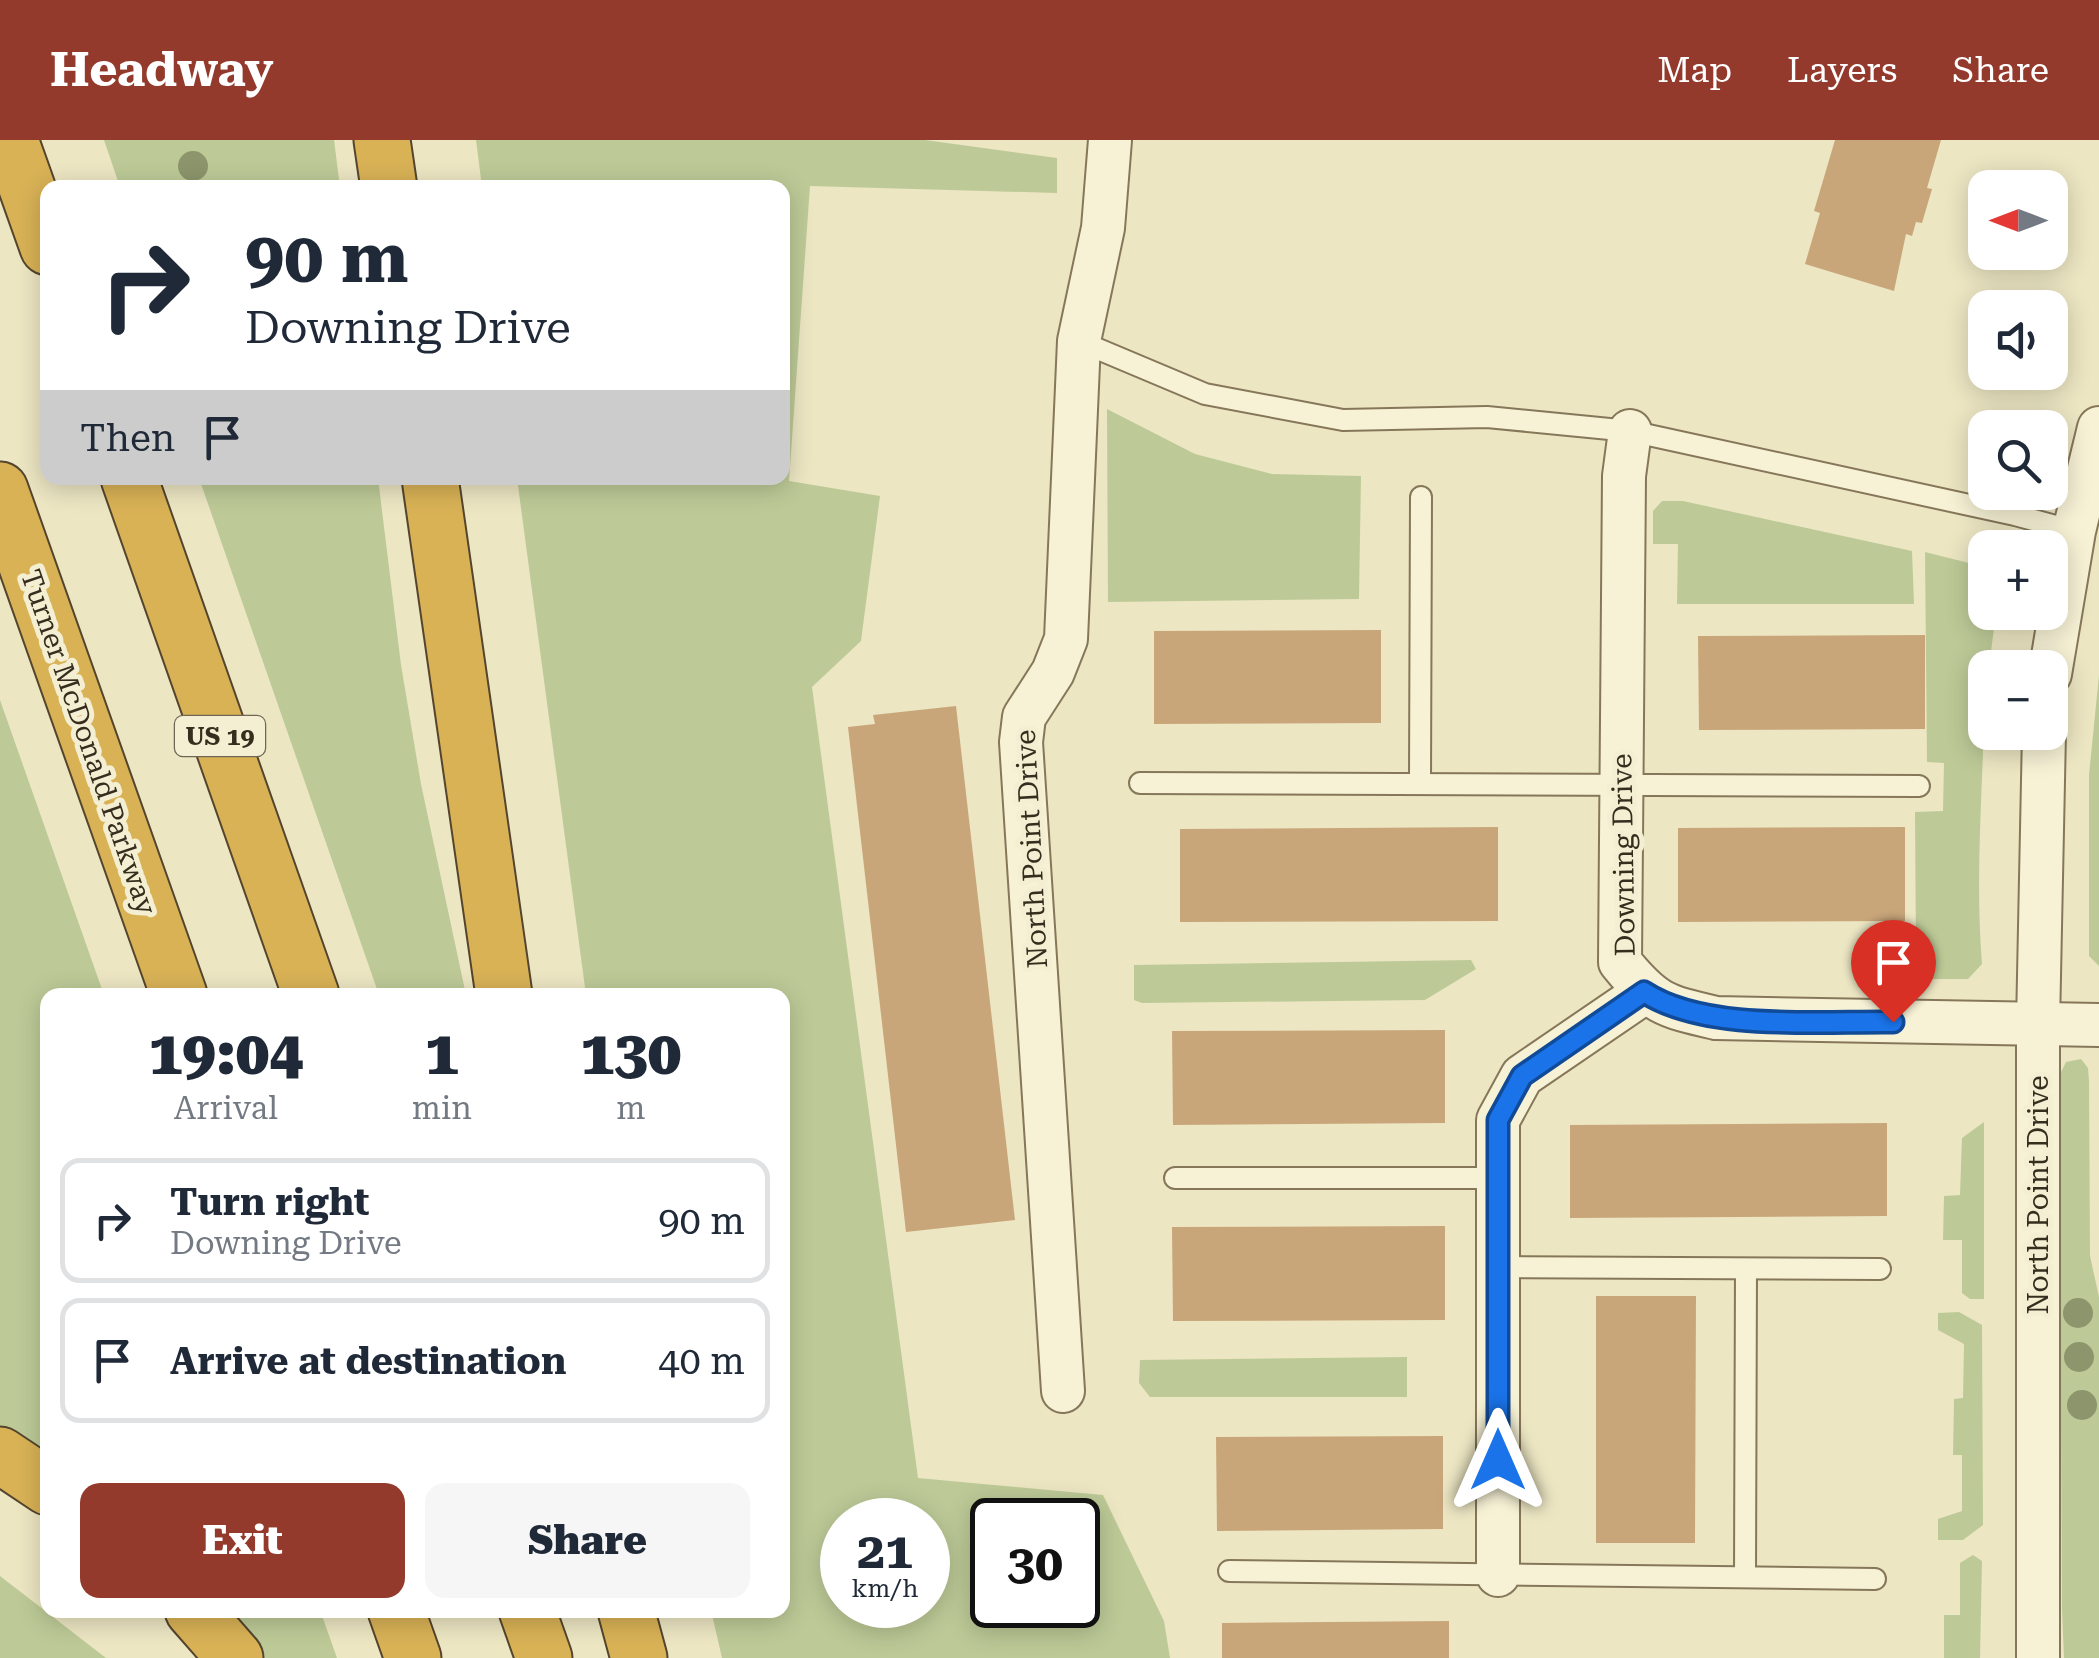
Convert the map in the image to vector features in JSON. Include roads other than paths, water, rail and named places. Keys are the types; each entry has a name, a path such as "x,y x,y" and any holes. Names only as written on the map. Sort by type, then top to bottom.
{"highway":[{"path":"10,140 40,224"},
{"path":"382,140 387,180"},
{"name":"US 19","path":"131,485 309,988"},
{"path":"431,485 503,988"},
{"name":"Turner McDonald Parkway","path":"0,490 177,988"},
{"path":"0,1455 40,1482"},
{"path":"199,1618 234,1658"},
{"path":"399,1618 413,1658"},
{"path":"531,1618 544,1658"},
{"path":"628,1618 638,1658"}],"street":[{"name":"North Point Drive","path":"1064,1390 1021,742 1024,716 1053,672 1066,639 1078,341 1102,228 1110,140"},
{"path":"2054,650 2074,531 2099,428"},
{"name":"Downing Drive","path":"1630,431 1624,476 1620,962 1644,992 1666,1006 1716,1018 2099,1025"},
{"name":"North Point Drive","path":"2038,1658 2038,1025 2044,750"},
{"path":"1498,1575 1498,1120 1522,1076 1644,992"}],"lane":[{"path":"1078,341 1205,394 1343,420 1487,417 1630,431 2074,531"},
{"path":"1420,497 1420,784"},
{"path":"1140,783 1918,786"},
{"path":"1175,1178 1498,1178"},
{"path":"1498,1267 1880,1269"},
{"path":"1746,1269 1746,1577"},
{"path":"1229,1571 1875,1578"}]}
